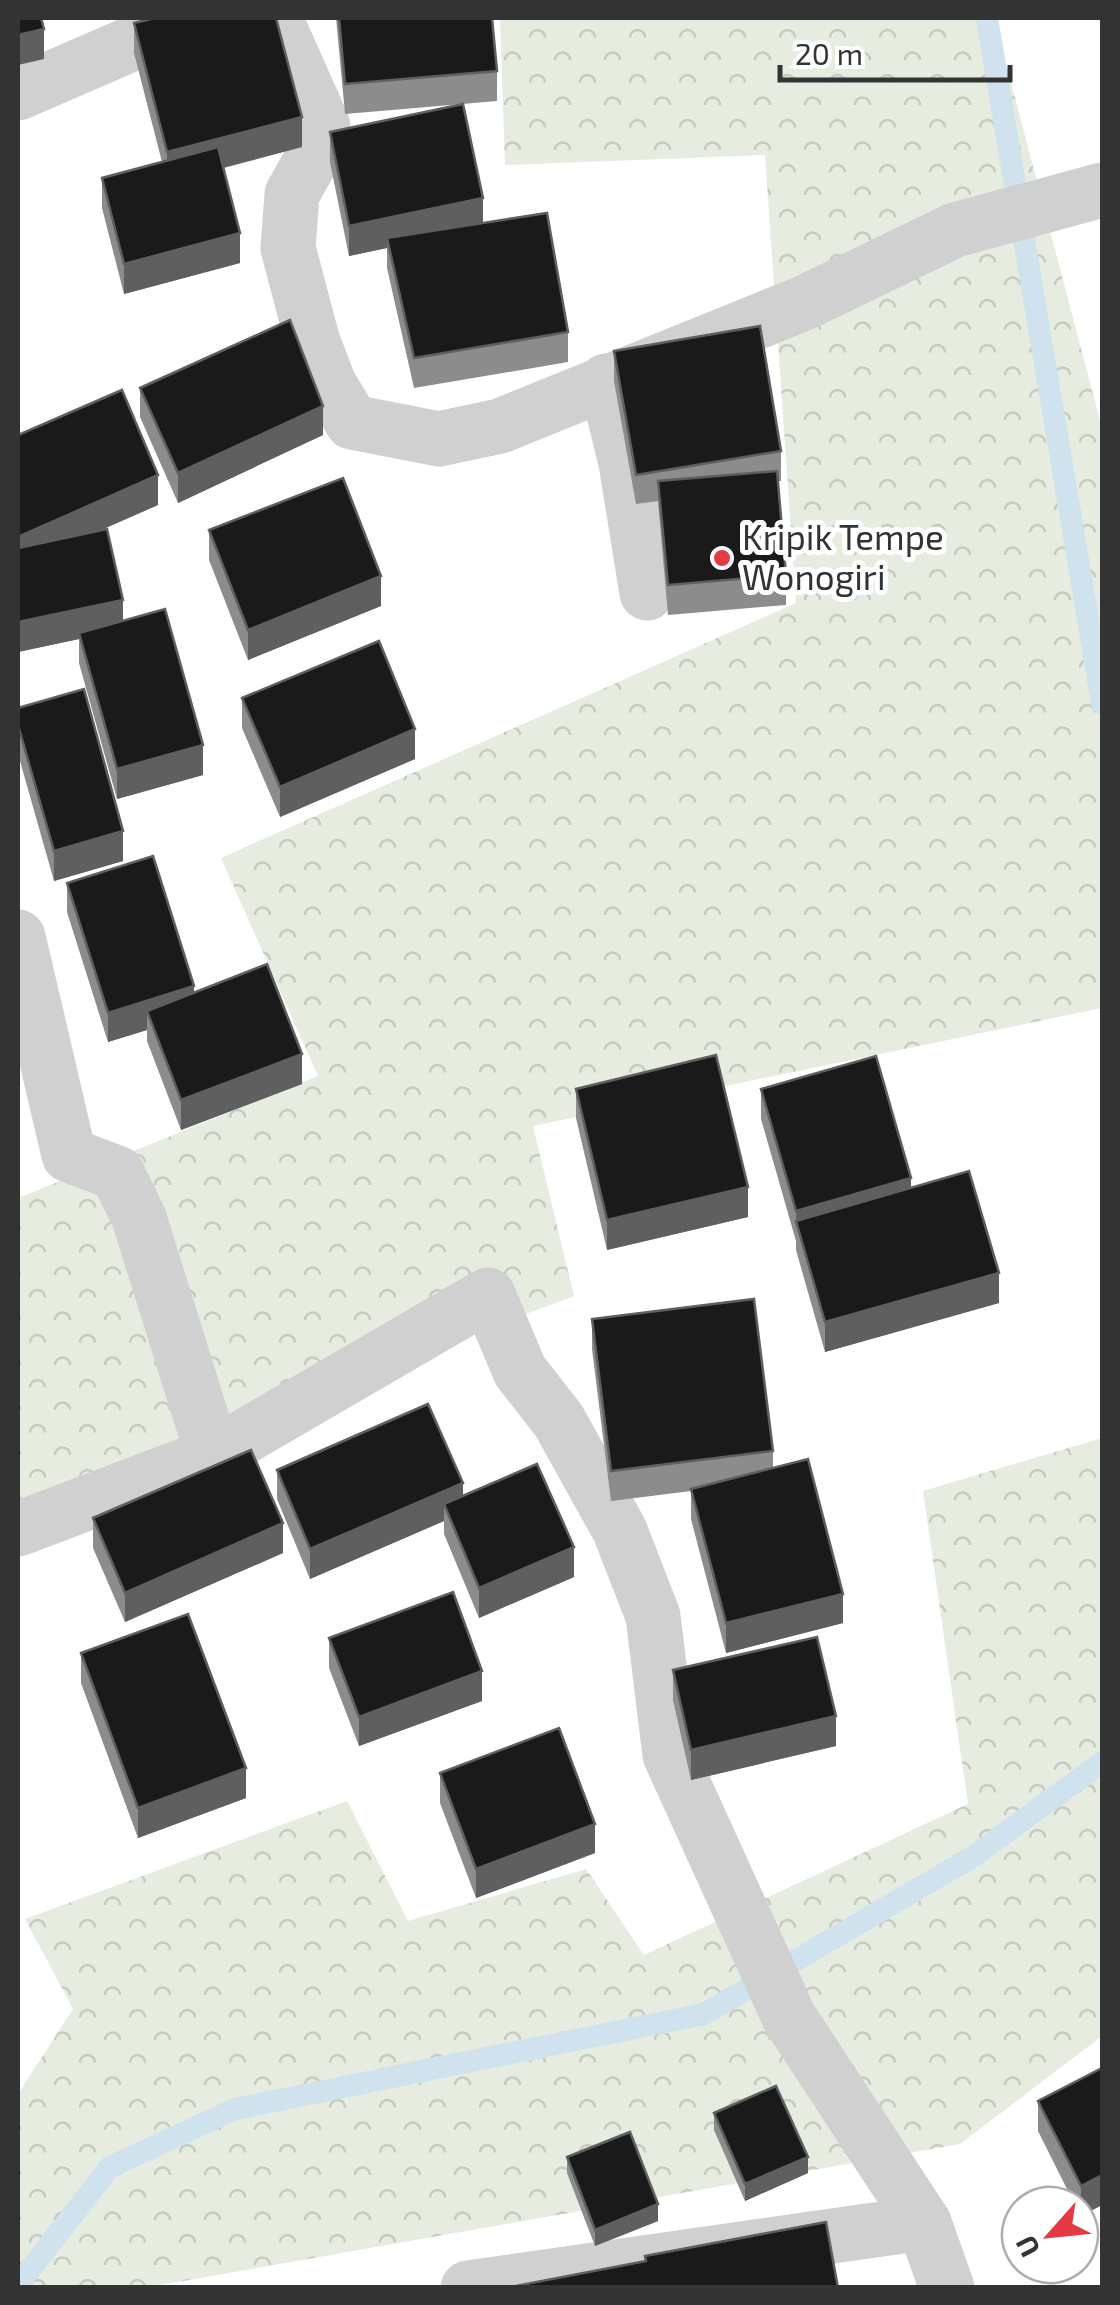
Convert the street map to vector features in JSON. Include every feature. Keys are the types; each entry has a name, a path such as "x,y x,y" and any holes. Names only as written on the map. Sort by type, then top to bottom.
{"street":[{"path":"18,93 190,18"},
{"path":"276,18 322,126 319,146 292,194 288,248 312,339 329,384 352,422 440,438 500,426 804,303 955,230 1102,190"},
{"path":"606,381 626,463 647,593"},
{"path":"18,937 68,1155 118,1173 139,1218 213,1455"},
{"path":"18,1529 213,1455 488,1295 520,1372 559,1421 620,1531 653,1616 670,1756 789,2018 924,2223 946,2288"},
{"path":"468,2288 924,2223"}],"green space":[{"path":"500,18 994,18 1102,428 1102,1008 533,1126 574,1296 18,1505 18,1198 318,1076 221,858 796,603 765,155 505,165"},
{"path":"1102,1438 1102,2036 960,2144 149,2287 18,2287 18,2094 73,2009 25,1919 347,1801 408,1921 586,1869 644,1955 968,1804 923,1491"}],"building":[{"path":"18,18 41,18 44,29 18,35"},
{"path":"155,18 276,18 302,117 167,152 134,23"},
{"path":"339,18 492,18 497,71 345,84"},
{"path":"463,104 483,198 349,226 330,132"},
{"path":"218,147 240,233 124,264 102,178"},
{"path":"547,213 568,332 414,358 387,238"},
{"path":"290,320 323,406 178,473 140,388"},
{"path":"760,326 781,451 636,475 614,351"},
{"path":"122,390 158,475 18,537 18,435"},
{"name":"Kripik Tempe Wonogiri","path":"777,471 786,575 668,585 658,481"},
{"path":"343,478 381,576 248,630 209,530"},
{"path":"107,529 123,600 18,622 18,548"},
{"path":"165,609 203,745 117,769 79,633"},
{"path":"379,641 415,729 280,787 242,698"},
{"path":"84,689 123,831 54,851 18,725 18,708"},
{"path":"153,856 194,986 108,1013 67,883"},
{"path":"267,964 302,1054 181,1100 147,1011"},
{"path":"716,1055 748,1187 607,1220 576,1089"},
{"path":"876,1056 911,1178 796,1211 761,1089"},
{"path":"969,1171 999,1273 825,1322 796,1221"},
{"path":"754,1299 773,1451 611,1471 592,1319"},
{"path":"428,1404 463,1483 310,1549 277,1470"},
{"path":"251,1450 283,1523 125,1593 93,1518"},
{"path":"808,1459 843,1594 726,1623 691,1489"},
{"path":"537,1464 574,1547 479,1588 444,1504"},
{"path":"453,1592 482,1671 359,1717 329,1638"},
{"path":"188,1614 246,1768 138,1808 81,1653"},
{"path":"817,1637 836,1716 691,1750 673,1670"},
{"path":"559,1728 595,1824 476,1869 440,1773"},
{"path":"1102,2068 1102,2175 1080,2185 1038,2101"},
{"path":"776,2086 808,2157 745,2184 714,2113"},
{"path":"630,2132 658,2204 595,2230 567,2157"},
{"path":"826,2222 838,2288 505,2288 646,2261 645,2256"}],"waterway":[{"path":"987,18 1102,703"},
{"path":"18,2285 110,2167 235,2109 704,2014 974,1856 1102,1762"}],"place":[{"name":"Kripik Tempe Wonogiri","path":"722,558"}]}
